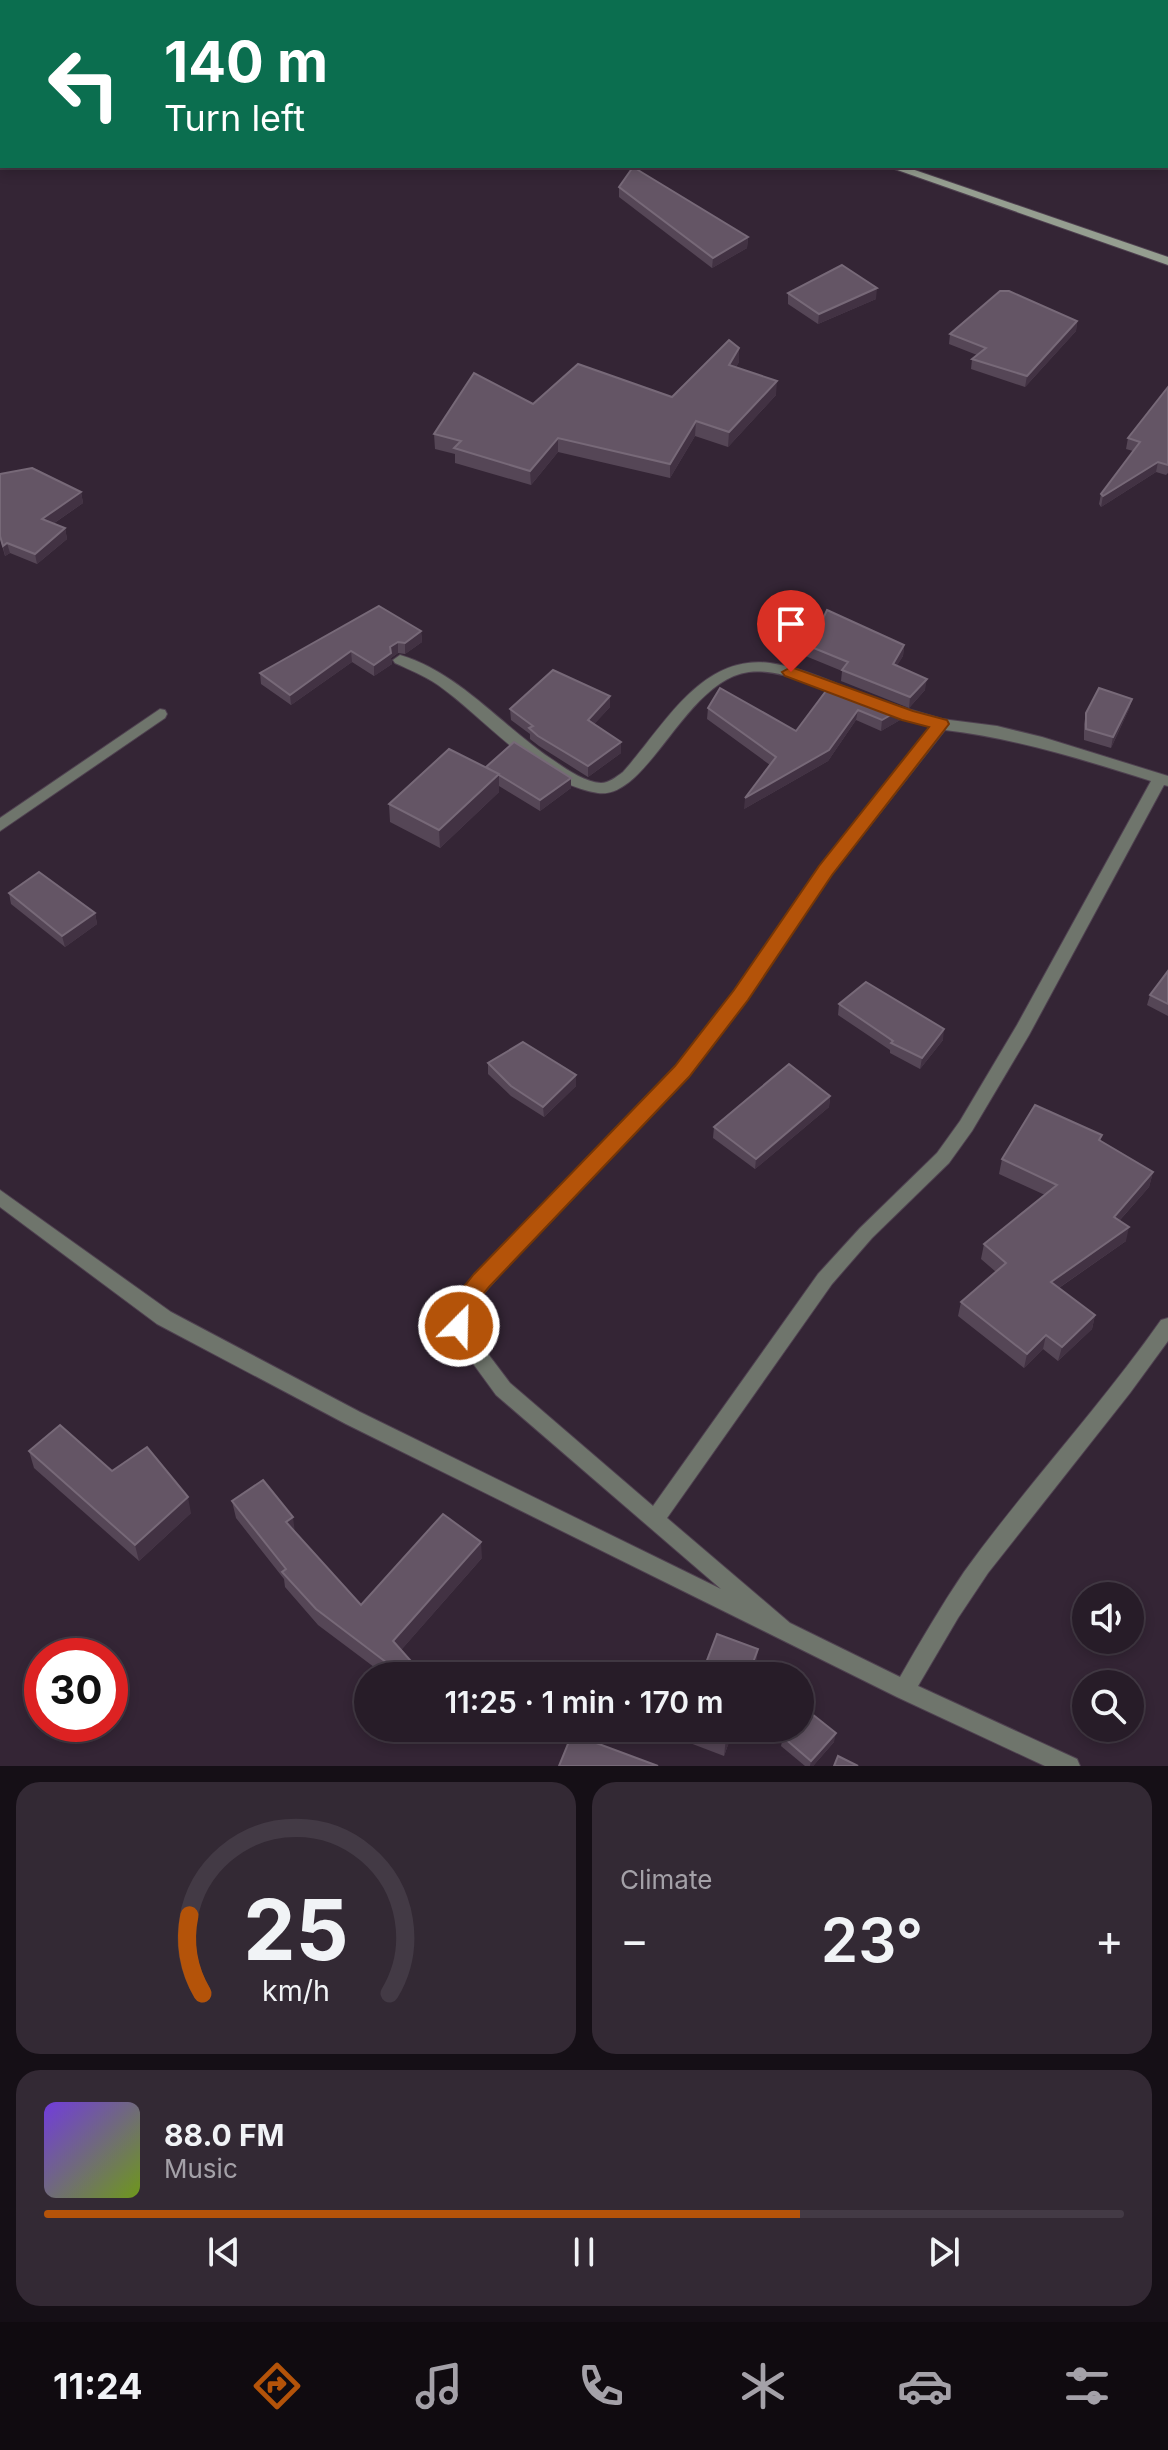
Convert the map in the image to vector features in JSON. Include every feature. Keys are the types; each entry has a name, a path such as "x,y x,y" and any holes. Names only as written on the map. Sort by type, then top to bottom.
{"main road":[{"path":"898,168 1168,261"}],"street":[{"path":"400,660 448,685 559,772 589,786 601,788 617,784 628,776 691,698 716,676 737,668 764,667 791,672 908,716 1042,742 1164,780 966,1126 943,1158 866,1233 825,1279 655,1519"},
{"path":"0,826 160,714"},
{"path":"782,1629 503,1389 467,1342 459,1326 460,1308 530,1229 682,1072 741,995 826,870 941,724"},
{"path":"0,1197 164,1318 353,1418 904,1690 1069,1766"},
{"path":"904,1690 980,1568 1111,1405 1168,1326"}],"building":[{"path":"635,168 748,237 713,258 619,187"},
{"path":"842,265 877,288 819,314 788,293"},
{"path":"1000,291 1009,291 1077,321 1027,376 972,359 986,348 950,334"},
{"path":"729,340 739,348 729,365 777,381 729,432 696,421 670,464 558,438 530,471 454,448 461,441 434,434 474,373 533,404 578,364 672,397"},
{"path":"1168,387 1168,465 1158,462 1103,496 1101,494 1140,442 1128,438"},
{"path":"32,468 81,492 42,519 65,528 35,554 7,543 3,546 0,536 0,474"},
{"path":"379,606 421,631 405,643 398,642 390,647 391,653 374,665 351,651 290,695 260,673"},
{"path":"827,610 904,645 893,664 927,679 910,697 842,670 848,662 804,644 819,627"},
{"path":"553,670 610,696 588,720 621,742 588,766 538,736 529,728 533,726 510,709"},
{"path":"832,683 901,709 882,720 858,710 829,750 745,798 776,757 708,708 720,688 796,731"},
{"path":"1099,688 1132,699 1113,737 1086,729 1086,713"},
{"path":"514,742 571,778 540,800 486,767"},
{"path":"449,749 499,774 439,830 389,804"},
{"path":"39,872 95,913 62,936 9,893"},
{"path":"1168,971 1168,1004 1150,995"},
{"path":"866,982 944,1029 922,1058 891,1043 893,1041 839,1004"},
{"path":"523,1042 576,1075 543,1107 511,1086 488,1063"},
{"path":"789,1064 830,1096 756,1159 714,1127"},
{"path":"1035,1105 1102,1135 1099,1140 1153,1172 1114,1217 1129,1227 1051,1282 1095,1315 1062,1347 1046,1335 1027,1354 961,1302 1006,1263 984,1244 1057,1185 1002,1159"},
{"path":"60,1425 112,1471 147,1447 188,1497 135,1545 29,1451"},
{"path":"263,1480 293,1517 286,1522 361,1605 443,1514 481,1542 393,1641 410,1660 386,1662 316,1609 282,1572 286,1569 232,1501"},
{"path":"717,1634 758,1649 753,1662 706,1662"},
{"path":"814,1716 836,1733 811,1761 789,1742 814,1742"},
{"path":"569,1742 594,1742 658,1766 559,1766"},
{"path":"838,1756 858,1766 834,1766"}],"route":[{"path":"459,1326 460,1308 482,1281 682,1072 741,995 826,870 941,724 908,716 791,672"}]}
